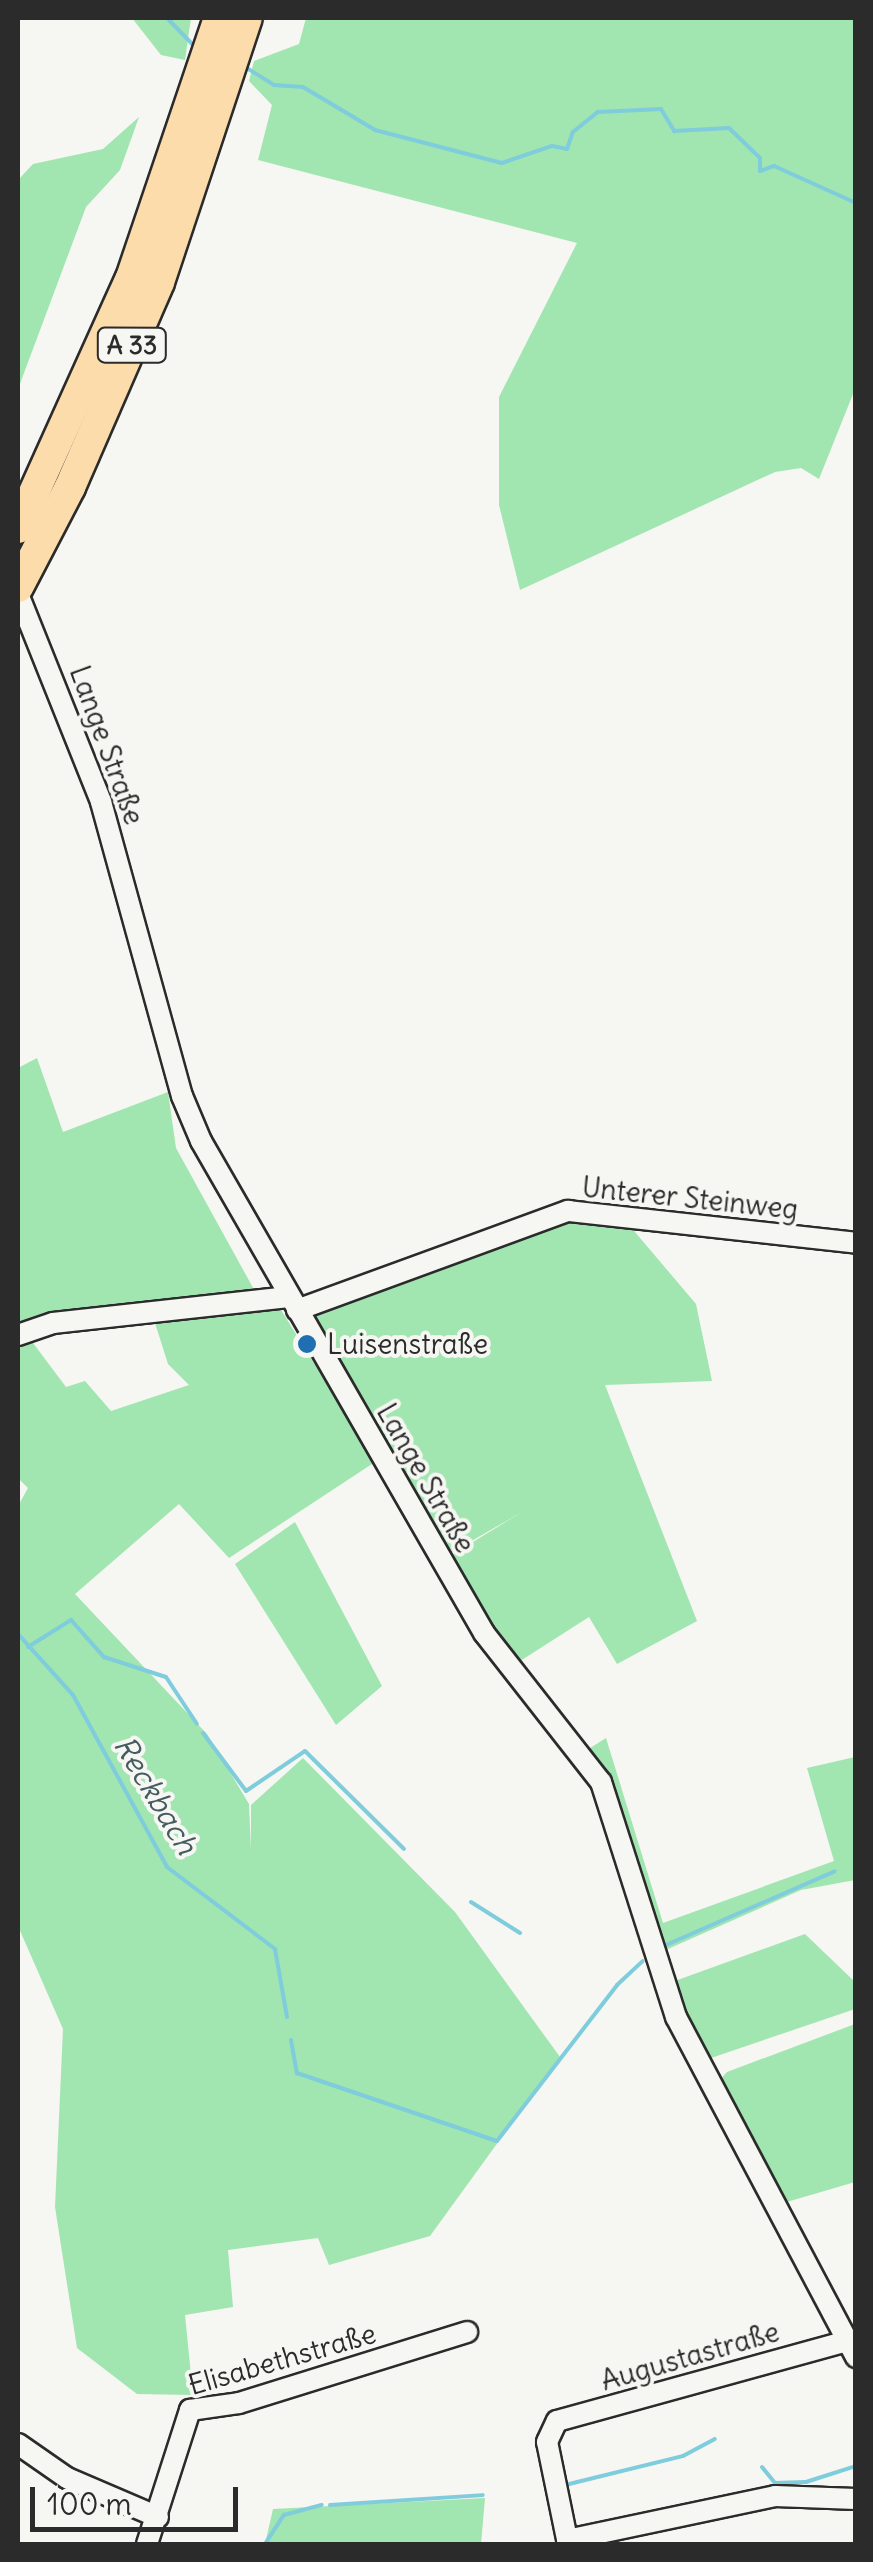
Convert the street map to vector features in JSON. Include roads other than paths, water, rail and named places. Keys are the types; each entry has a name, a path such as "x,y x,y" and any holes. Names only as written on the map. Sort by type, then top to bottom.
{"highway":[{"name":"A 33","path":"18,590 70,487 160,282 231,27"},
{"name":"A 33","path":"18,528 212,89"}],"street":[{"name":"Lange Straße","path":"18,590 101,802 182,1096 292,1303 484,1633 601,1782 676,2017 851,2349"},
{"name":"Unterer Steinweg","path":"292,1303 568,1211 856,1243"},
{"path":"18,1335 53,1323 292,1303"},
{"name":"Elisabethstraße","path":"146,2544 158,2517 182,2419 190,2410 239,2403 467,2332"},
{"name":"Augustastraße","path":"568,2542 550,2428 851,2349"},
{"path":"18,2444 67,2478 158,2517"},
{"path":"568,2542 776,2496 856,2499"}],"waterway":[{"path":"167,18 196,48"},
{"path":"242,65 274,85 303,87 375,130 502,163 552,146 567,149 573,132 598,112 661,109 674,131 729,128 760,158 760,171 774,166 856,203"},
{"path":"28,1647 71,1620 104,1657 166,1677 197,1724"},
{"name":"Reckbach","path":"18,1634 73,1695 167,1867 275,1949 287,2017"},
{"path":"203,1733 246,1791 305,1751 404,1849"},
{"name":"Reckbach","path":"666,1945 835,1871"},
{"path":"471,1902 520,1933"},
{"name":"Reckbach","path":"291,2040 297,2073 497,2141 617,1985 643,1961"},
{"path":"565,2485 683,2456 715,2439"},
{"path":"762,2467 775,2483 806,2482 856,2466"},
{"path":"330,2505 483,2495"},
{"path":"265,2544 284,2515 322,2505"}],"place":[{"name":"Luisenstraße","path":"307,1344"}]}
